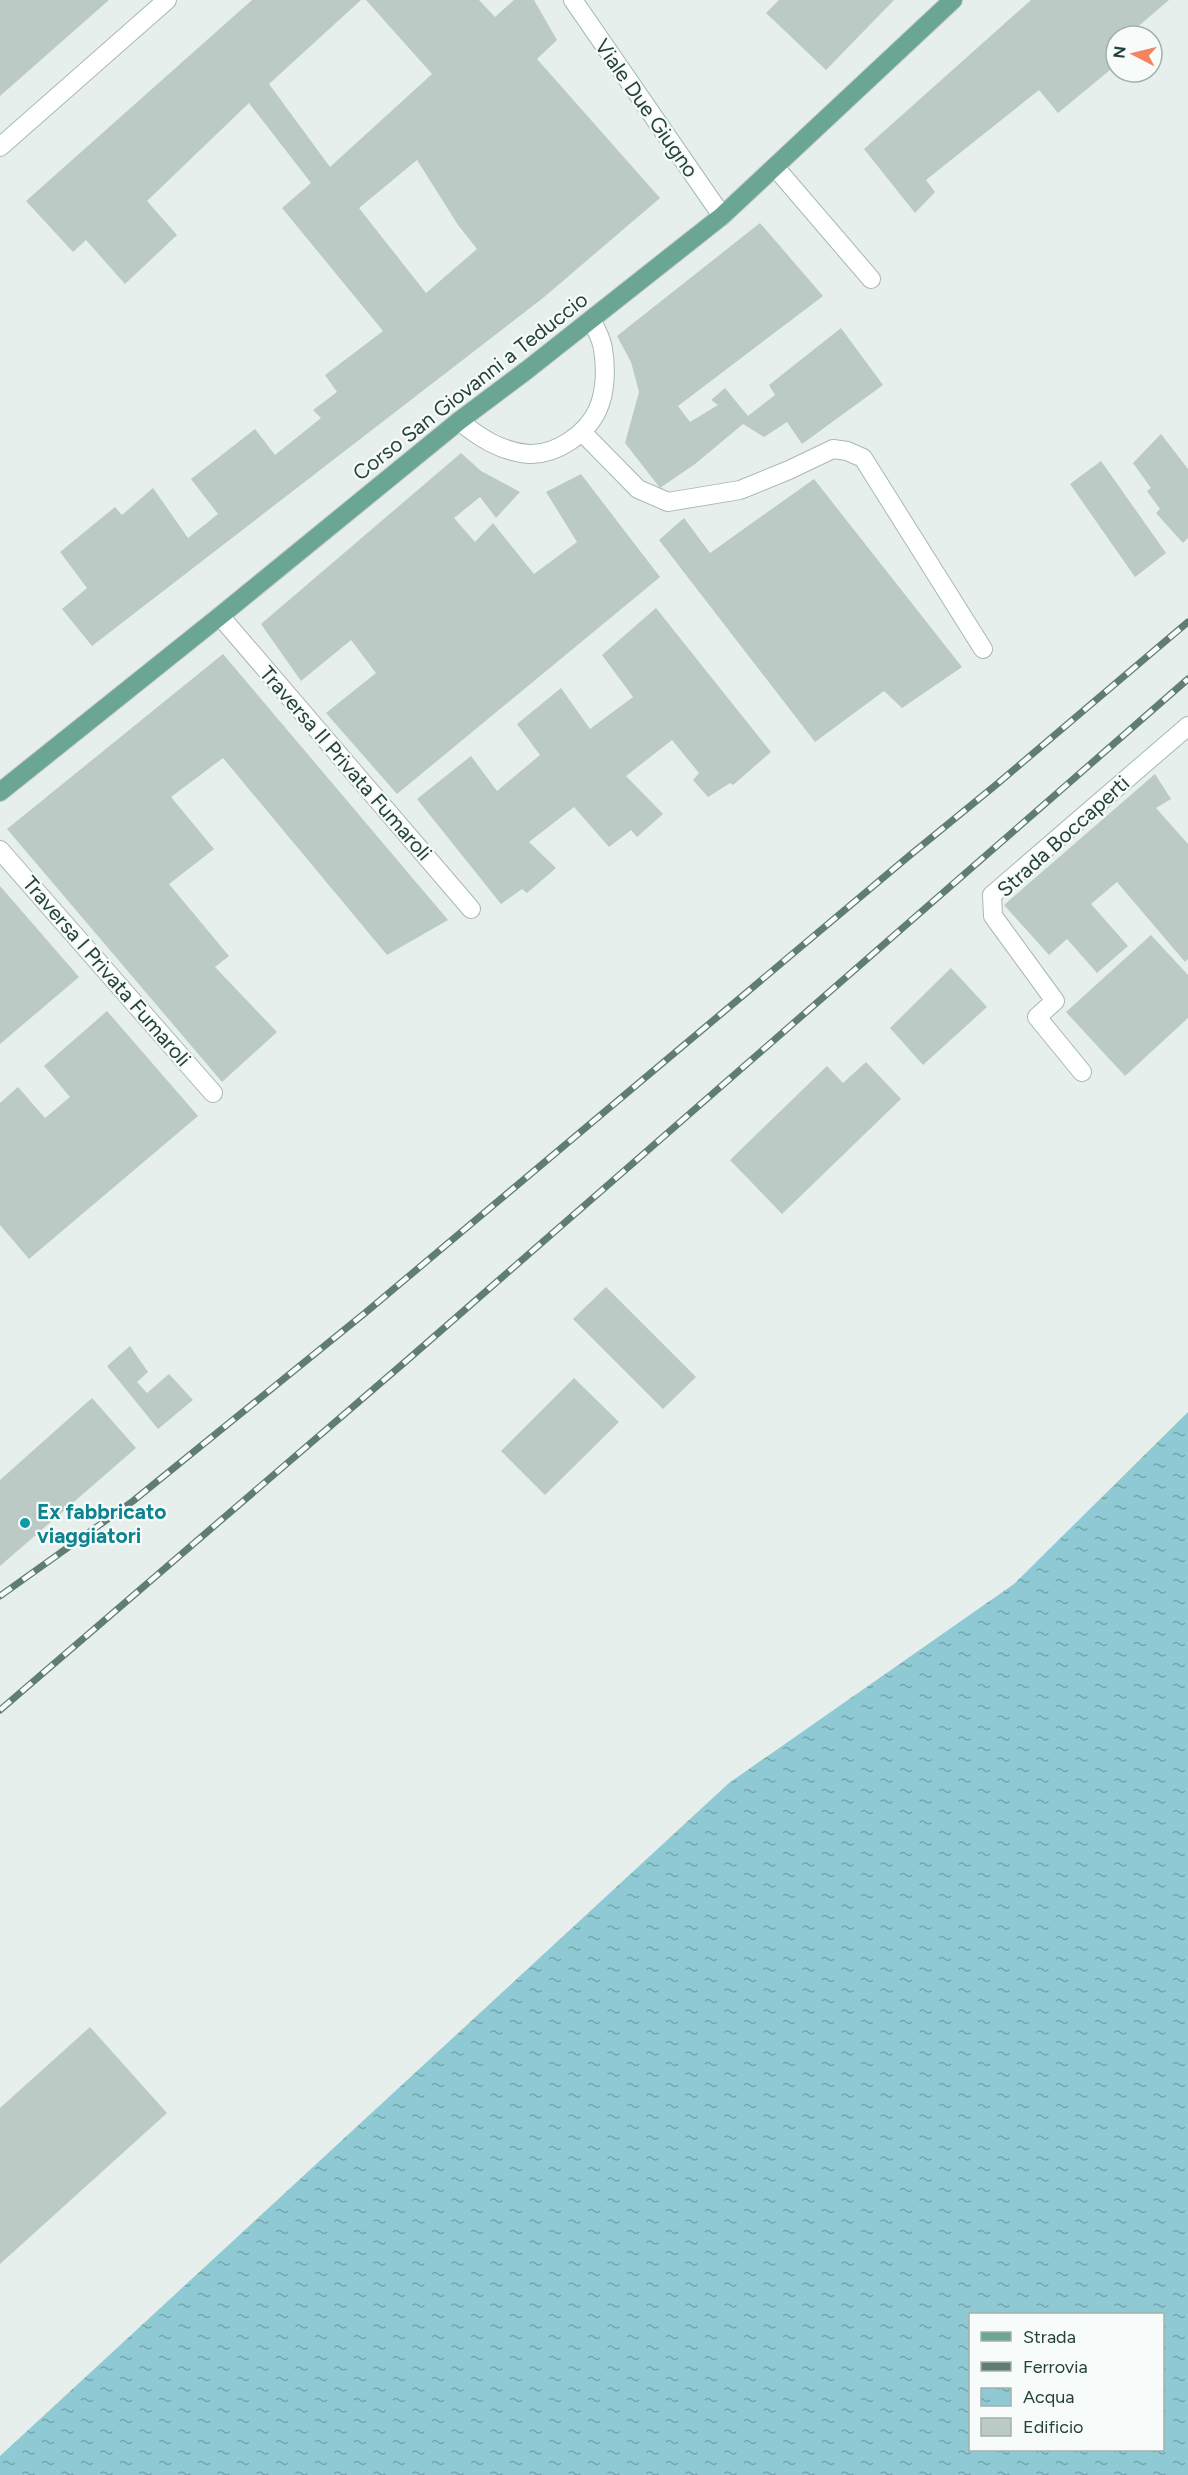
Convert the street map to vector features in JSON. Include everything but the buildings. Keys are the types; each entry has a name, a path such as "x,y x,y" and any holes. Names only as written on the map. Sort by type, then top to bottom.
{"main road":[{"name":"Corso San Giovanni a Teduccio","path":"0,792 459,421 722,216 953,0"}],"street":[{"path":"0,147 167,0"},
{"name":"Viale Due Giugno","path":"573,0 722,216"},
{"path":"775,167 871,279"},
{"path":"459,421 480,438 502,448 529,454 556,450 582,432 598,409 605,378 603,348 592,319"},
{"path":"582,432 638,489 668,502 740,490 833,449 847,451 863,458 983,649"},
{"name":"Traversa II Privata Fumaroli","path":"220,616 471,909"},
{"name":"Strada Boccaperti","path":"1082,1072 1037,1017 1055,1001 993,916 992,895 1188,726"},
{"name":"Traversa I Privata Fumaroli","path":"0,850 213,1093"}],"water":[{"path":"1188,1412 1188,2475 0,2475 0,2456 729,1783 1014,1584"}],"railway":[{"path":"0,1596 133,1501 365,1313 1188,622"},
{"path":"0,1710 405,1362 1188,679"}],"place":[{"name":"Ex fabbricato viaggiatori","path":"25,1523"}]}
